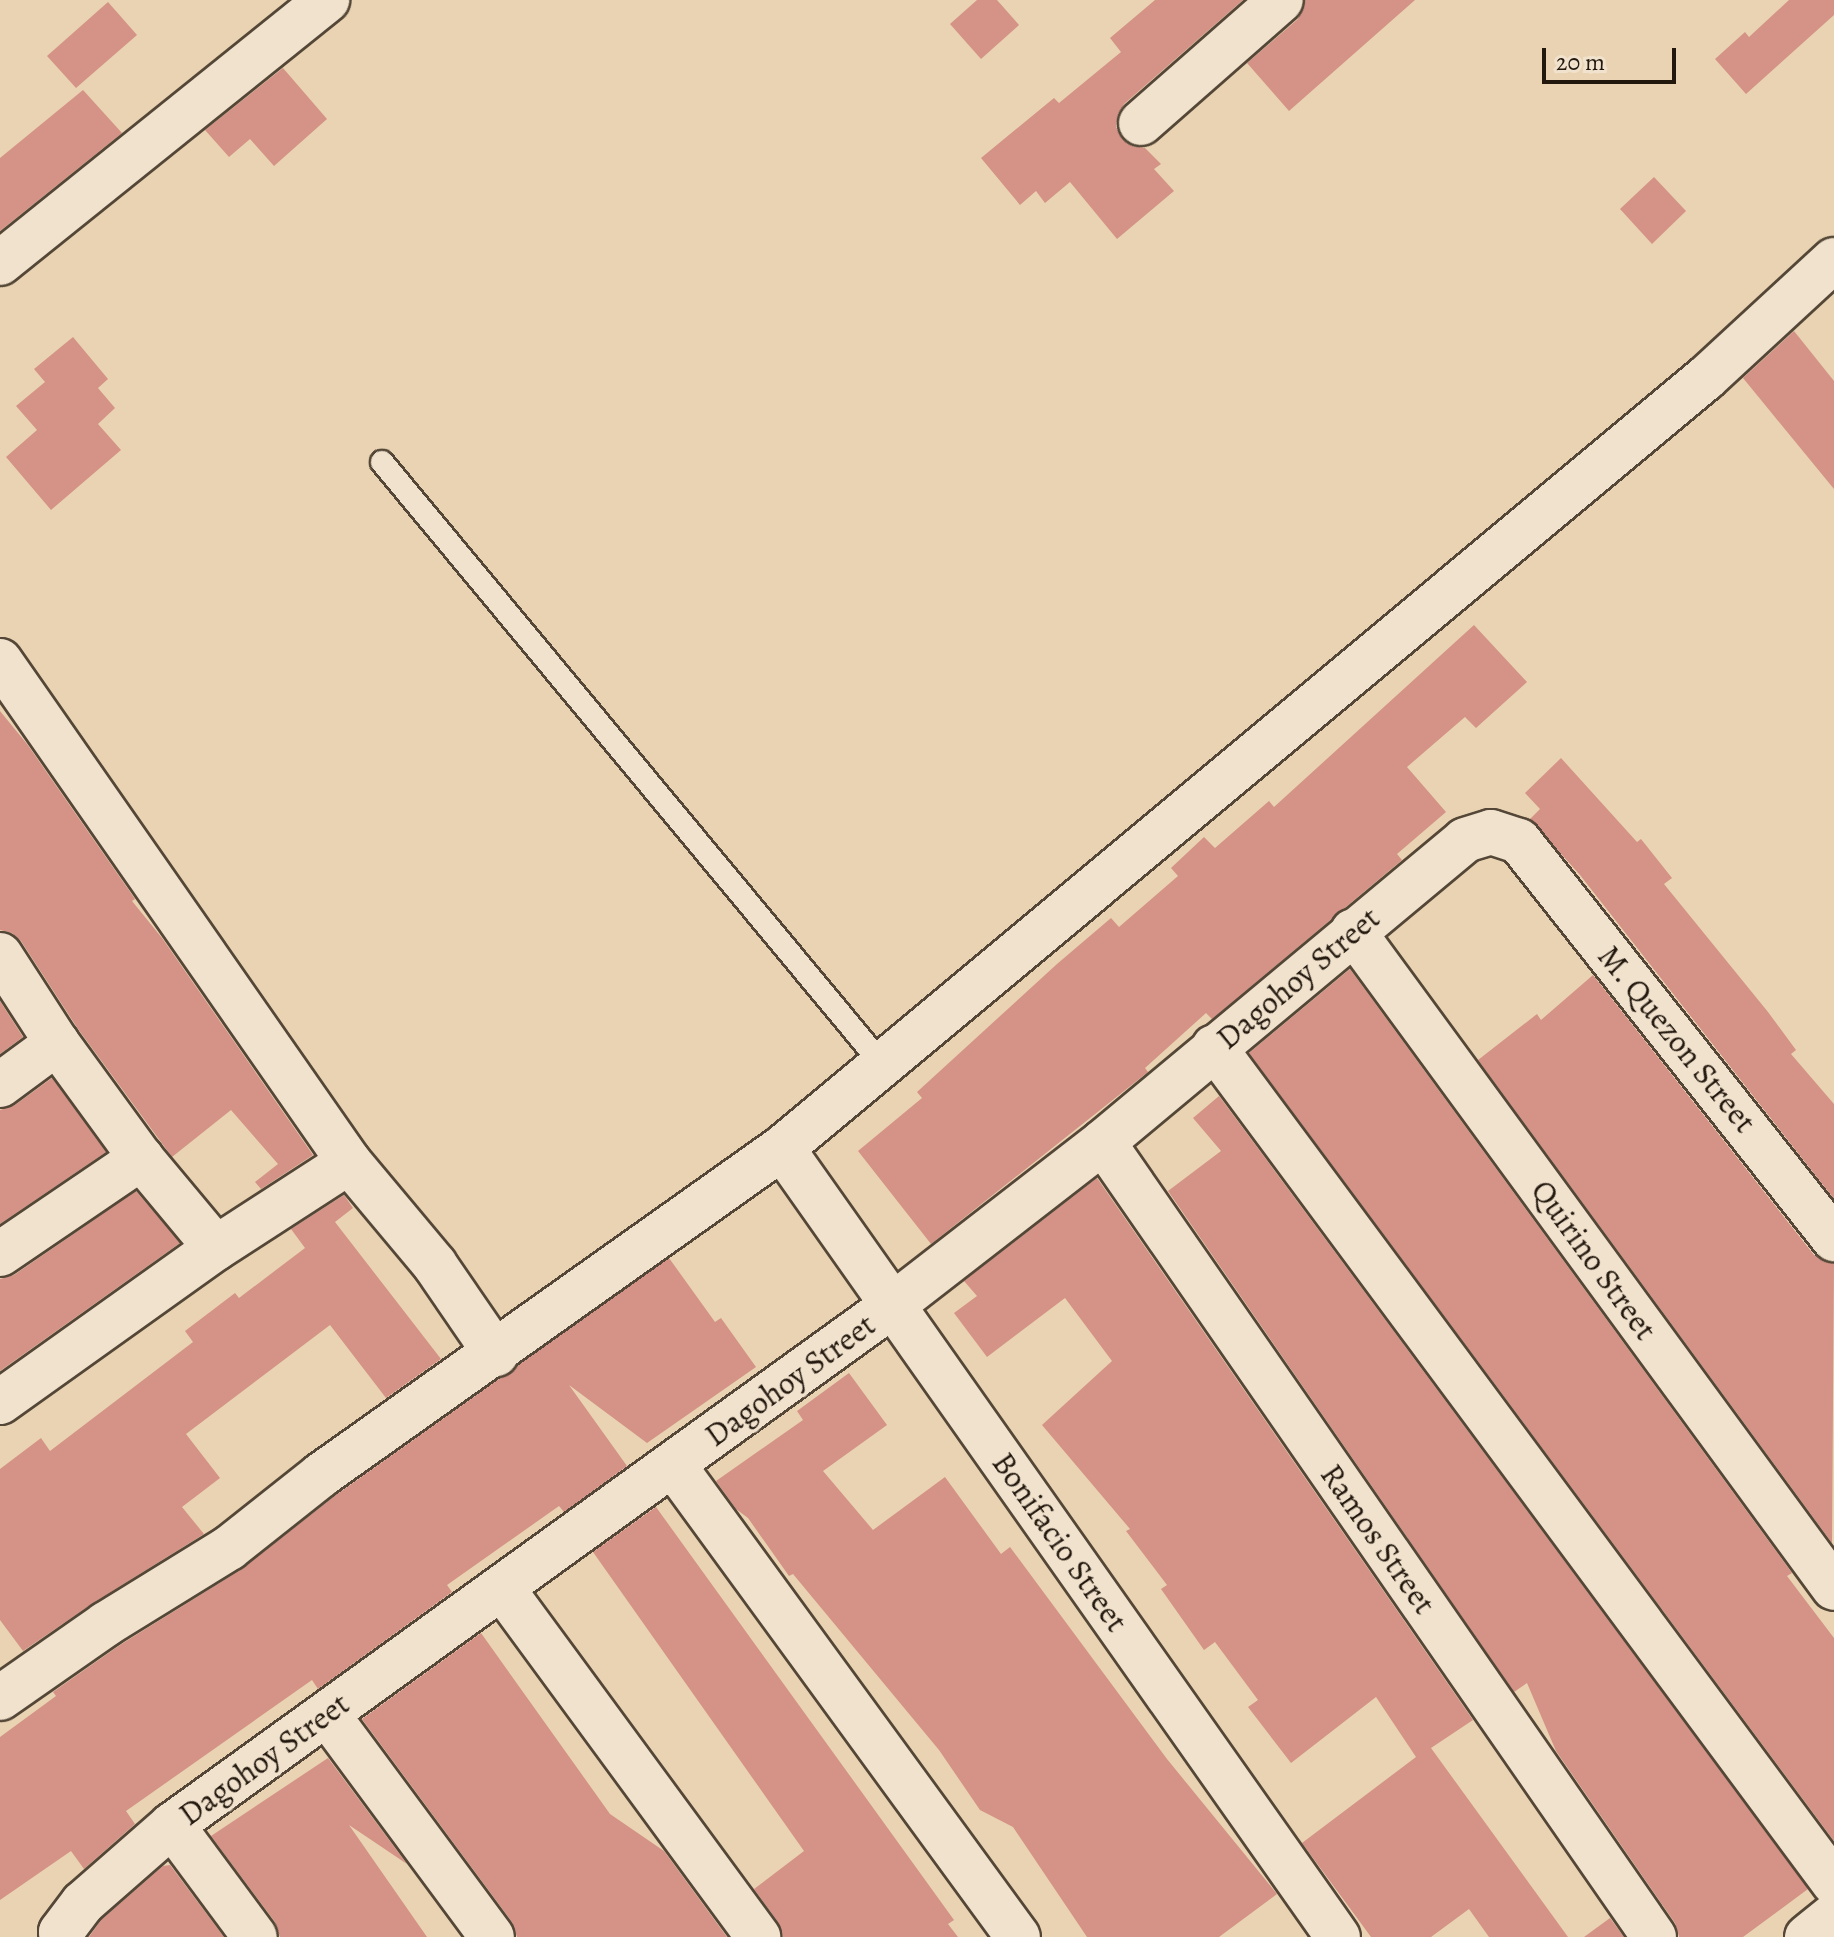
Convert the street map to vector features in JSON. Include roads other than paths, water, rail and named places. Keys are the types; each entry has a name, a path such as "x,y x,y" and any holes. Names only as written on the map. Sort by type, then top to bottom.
{"street":[{"path":"0,263 327,0"},
{"path":"1141,123 1281,0"},
{"path":"0,1698 106,1624 229,1548 321,1475 496,1354 782,1148 1706,378 1834,260"},
{"path":"0,661 349,1162 435,1265 496,1354"},
{"name":"Dagohoy Street","path":"62,1937 61,1932 83,1903 172,1825 674,1466 893,1305 1103,1142 1465,840 1491,832 1519,841"},
{"name":"M. Quezon Street","path":"1519,841 1834,1239"},
{"name":"Quirino Street","path":"1353,931 1834,1588"},
{"path":"0,955 57,1043 141,1158 216,1248"},
{"path":"0,1085 57,1043"},
{"path":"1214,1047 1834,1883"},
{"name":"Ramos Street","path":"1103,1142 1654,1937"},
{"name":"Bonifacio Street","path":"782,1148 1338,1937"},
{"path":"0,1254 141,1158"},
{"path":"0,1402 216,1248 349,1162"},
{"path":"674,1466 1018,1937"},
{"path":"502,1588 758,1937"},
{"path":"327,1714 492,1937"},
{"path":"172,1825 255,1937"},
{"path":"1807,1937 1834,1915"}],"lane":[{"path":"382,462 882,1064"}]}
